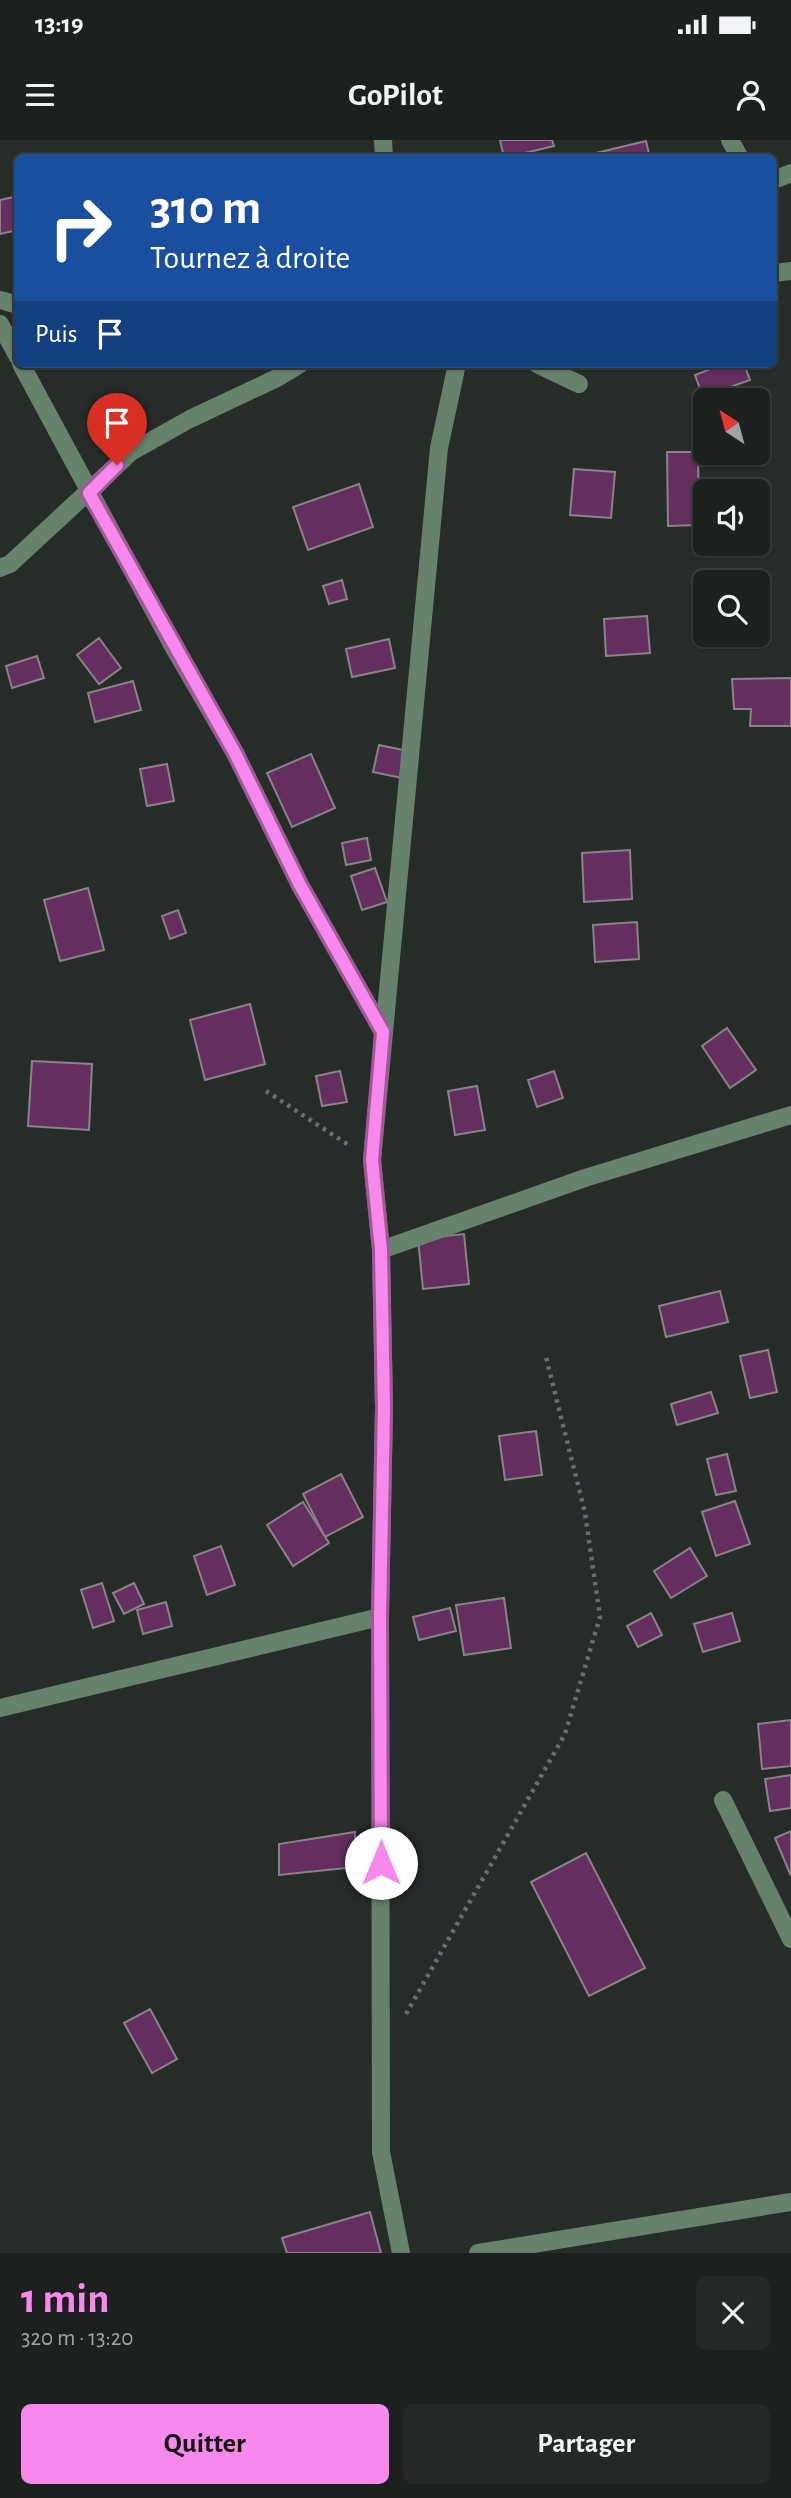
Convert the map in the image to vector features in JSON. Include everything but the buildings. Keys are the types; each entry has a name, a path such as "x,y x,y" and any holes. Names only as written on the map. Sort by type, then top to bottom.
{"street":[{"path":"0,324 14,350"},
{"path":"23,368 89,493 235,753 300,885 383,1032"},
{"path":"0,568 10,564 131,452 190,419 277,379 294,368"},
{"path":"401,2253 381,2152 380,1617 384,1408 381,1250 372,1160 439,447 456,368"},
{"path":"545,368 579,384"},
{"path":"381,1250 585,1178 791,1115"},
{"path":"0,1708 380,1617"},
{"path":"723,1800 791,1939"},
{"path":"478,2253 791,2202"}],"path":[{"path":"266,1091 372,1160"},
{"path":"402,2020 565,1734 600,1617 585,1513 546,1357"}],"route":[{"path":"117,465 89,493 235,753 300,885 383,1032 372,1160 381,1250 384,1408 380,1617 381,1863"}]}
